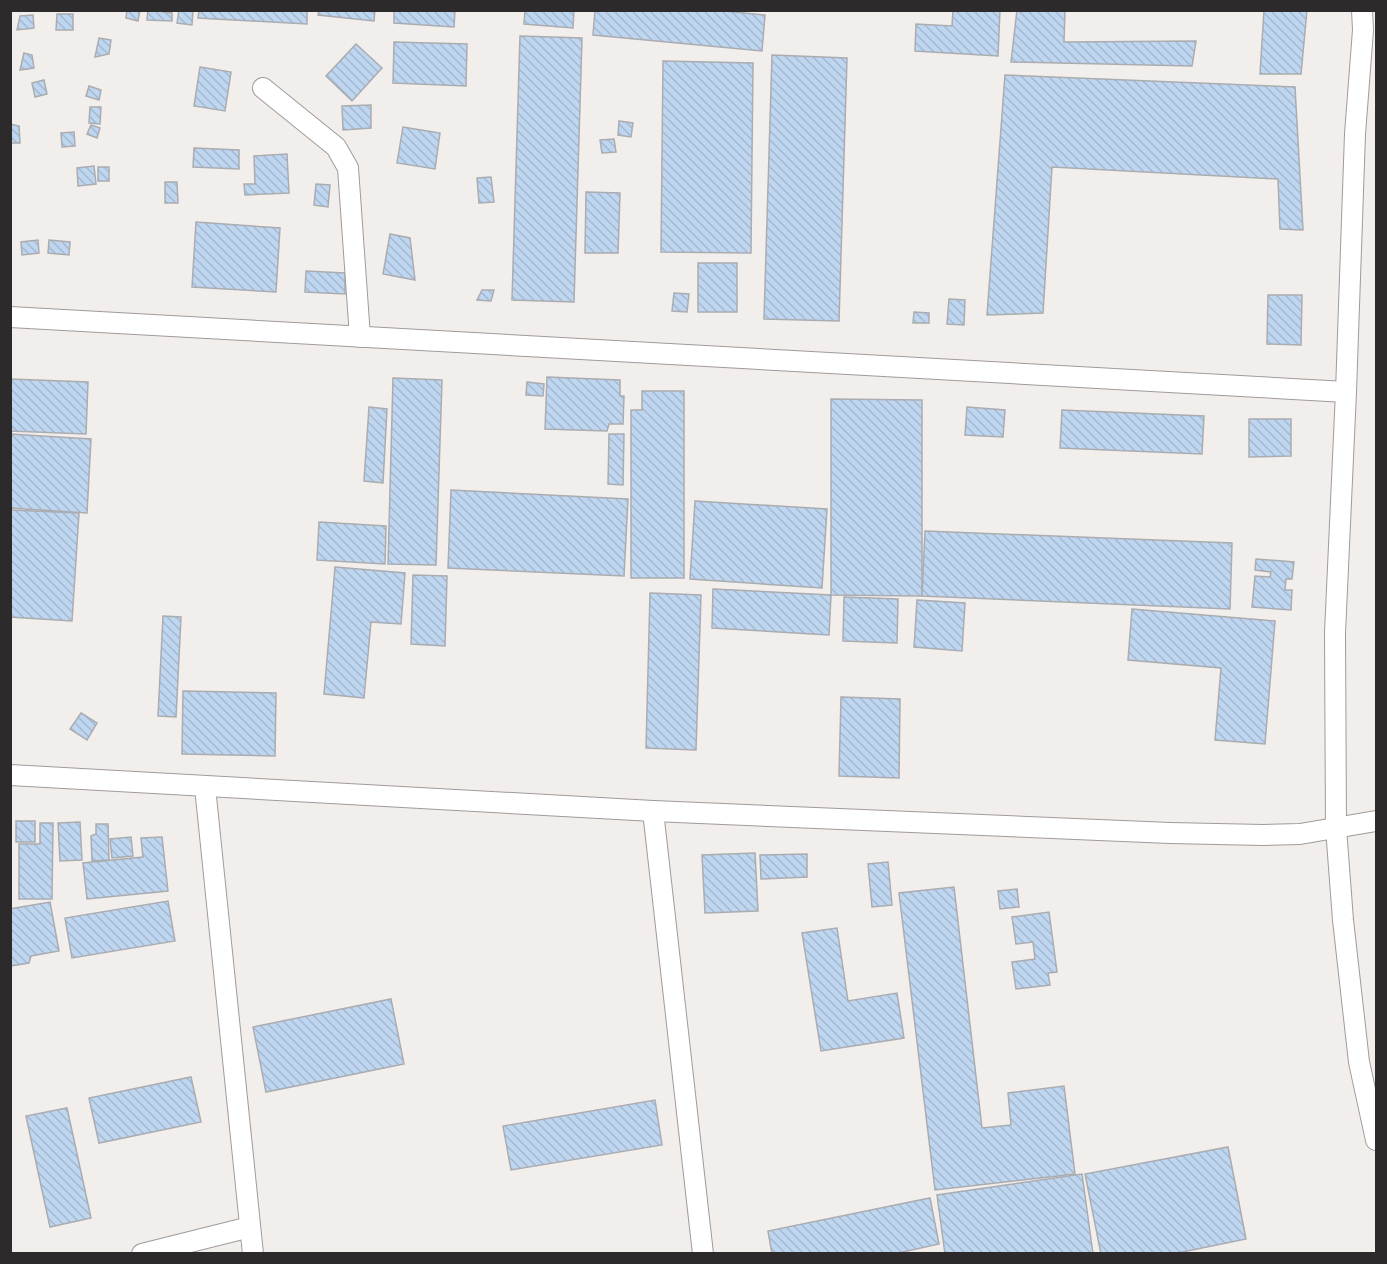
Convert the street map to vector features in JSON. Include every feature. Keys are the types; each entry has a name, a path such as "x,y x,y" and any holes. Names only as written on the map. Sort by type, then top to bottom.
{"street":[{"path":"1362,10 1363,30 1355,135 1335,633 1336,828 1343,920 1368,1060 1377,1140"},
{"path":"263,88 336,147 348,168 360,337"},
{"path":"10,318 1346,392"},
{"path":"10,775 653,811 1205,834 1300,834 1377,821"},
{"path":"205,787 253,1254"},
{"path":"653,811 703,1254"},
{"path":"142,1254 250,1227"}],"building":[{"path":"127,10 140,10 138,21 126,18"},
{"path":"148,10 163,10 163,12 172,13 172,21 147,20"},
{"path":"179,10 193,10 192,25 177,23"},
{"path":"199,10 307,10 307,24 198,18"},
{"path":"319,10 375,10 374,21 318,15"},
{"path":"394,10 455,10 454,27 394,23"},
{"path":"525,10 574,10 573,28 524,24"},
{"path":"595,10 714,10 765,15 762,51 593,35"},
{"path":"953,10 1000,10 998,56 915,51 916,24 952,26"},
{"path":"1017,10 1065,10 1064,42 1196,41 1192,66 1011,62"},
{"path":"1264,10 1307,10 1301,74 1260,74"},
{"path":"57,14 73,14 73,30 56,30"},
{"path":"33,15 34,28 17,30 20,16"},
{"path":"520,36 582,38 574,302 512,300"},
{"path":"99,38 111,40 109,54 95,57"},
{"path":"394,42 467,44 466,86 393,83"},
{"path":"356,44 382,68 352,101 326,76"},
{"path":"24,53 32,55 34,68 20,70"},
{"path":"772,55 847,58 839,321 764,319"},
{"path":"663,61 753,63 751,253 661,252"},
{"path":"200,67 231,72 225,111 194,106"},
{"path":"1005,75 1295,87 1303,230 1280,229 1278,179 1052,167 1043,313 987,315"},
{"path":"44,80 47,94 35,97 32,83"},
{"path":"89,86 101,90 99,100 86,96"},
{"path":"371,105 371,128 343,130 342,106"},
{"path":"90,107 101,107 100,124 89,123"},
{"path":"619,121 633,123 631,137 618,135"},
{"path":"10,124 19,126 20,143 10,143"},
{"path":"91,125 100,128 97,138 87,134"},
{"path":"403,127 440,133 435,169 397,163"},
{"path":"74,132 75,146 62,147 61,133"},
{"path":"614,139 616,152 602,153 600,140"},
{"path":"194,148 239,150 239,169 193,167"},
{"path":"287,154 289,193 245,195 244,184 255,184 254,156"},
{"path":"94,166 96,184 78,186 77,168"},
{"path":"98,167 109,167 109,181 98,181"},
{"path":"491,177 494,202 479,203 477,178"},
{"path":"165,182 177,182 178,203 165,203"},
{"path":"316,184 330,185 328,207 314,205"},
{"path":"586,192 620,193 618,253 585,253"},
{"path":"196,222 280,228 276,292 192,287"},
{"path":"390,234 410,238 415,280 383,274"},
{"path":"38,240 39,253 22,255 21,242"},
{"path":"49,240 70,242 69,255 48,253"},
{"path":"698,263 737,263 737,312 698,312"},
{"path":"306,271 345,273 345,294 305,292"},
{"path":"482,290 494,290 491,301 477,300"},
{"path":"674,293 689,294 687,312 672,311"},
{"path":"1268,295 1302,295 1301,345 1267,344"},
{"path":"949,299 965,300 964,325 947,324"},
{"path":"914,312 929,313 929,323 913,323"},
{"path":"547,377 620,380 620,396 624,396 623,424 609,424 607,431 545,429"},
{"path":"393,378 442,380 436,565 388,564"},
{"path":"10,379 88,382 86,434 10,431"},
{"path":"527,382 544,384 543,396 526,395"},
{"path":"642,391 684,391 684,578 631,578 631,410 642,410"},
{"path":"831,399 922,400 922,596 831,595"},
{"path":"369,407 387,409 383,483 364,481"},
{"path":"967,407 1005,410 1003,437 965,435"},
{"path":"1062,410 1204,416 1202,454 1060,448"},
{"path":"1249,419 1291,419 1291,456 1249,457"},
{"path":"10,434 91,439 87,513 10,508"},
{"path":"609,434 624,434 623,485 608,484"},
{"path":"451,490 628,499 624,576 448,568"},
{"path":"695,501 827,509 822,588 690,579"},
{"path":"10,510 79,513 72,621 10,617"},
{"path":"319,522 386,526 385,564 317,560"},
{"path":"925,531 1232,543 1230,609 922,596"},
{"path":"1256,559 1294,562 1292,579 1286,579 1285,590 1292,590 1291,610 1252,607 1255,576 1270,577 1271,572 1255,570"},
{"path":"335,567 405,573 401,624 371,622 364,698 324,694"},
{"path":"413,575 447,576 445,646 411,644"},
{"path":"713,589 831,595 829,635 712,628"},
{"path":"650,593 701,595 696,750 646,748"},
{"path":"844,597 898,599 897,643 843,641"},
{"path":"917,600 965,603 962,651 914,647"},
{"path":"1132,609 1275,621 1265,744 1215,740 1221,668 1128,660"},
{"path":"163,616 181,617 176,717 158,716"},
{"path":"183,691 276,693 275,756 182,754"},
{"path":"841,697 900,699 899,778 839,776"},
{"path":"81,713 97,723 87,740 70,729"},
{"path":"16,821 35,821 35,842 16,842"},
{"path":"80,822 82,860 60,861 58,823"},
{"path":"40,823 53,823 52,899 19,899 19,844 40,844"},
{"path":"96,824 108,824 109,860 92,861 91,836 96,834"},
{"path":"131,837 133,856 112,858 110,839"},
{"path":"162,837 168,891 87,899 83,863 143,857 141,838"},
{"path":"755,853 758,911 705,913 702,855"},
{"path":"807,854 807,877 761,879 760,855"},
{"path":"888,862 892,905 872,907 868,864"},
{"path":"954,887 982,1128 1011,1125 1008,1093 1064,1086 1075,1174 935,1190 899,893"},
{"path":"1017,889 1019,907 1000,909 998,891"},
{"path":"168,901 175,941 72,958 65,918"},
{"path":"50,902 59,951 31,956 29,963 10,966 10,909"},
{"path":"1049,912 1057,972 1048,973 1050,985 1016,989 1012,962 1035,959 1033,942 1016,944 1012,917"},
{"path":"837,928 848,1001 897,993 904,1038 821,1051 802,933"},
{"path":"391,999 404,1064 266,1092 253,1027"},
{"path":"191,1077 201,1122 99,1143 89,1098"},
{"path":"655,1100 662,1145 511,1170 503,1126"},
{"path":"67,1108 91,1218 50,1227 26,1116"},
{"path":"1228,1147 1246,1239 1173,1254 1101,1254 1085,1174"},
{"path":"1082,1174 1093,1254 945,1254 937,1195"},
{"path":"930,1198 939,1244 894,1254 772,1254 768,1231"}]}
